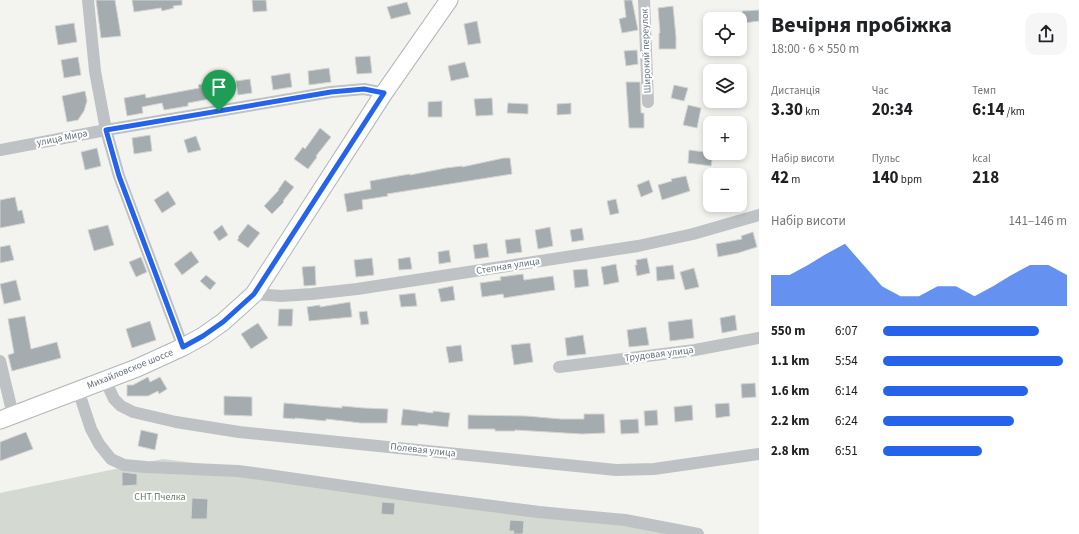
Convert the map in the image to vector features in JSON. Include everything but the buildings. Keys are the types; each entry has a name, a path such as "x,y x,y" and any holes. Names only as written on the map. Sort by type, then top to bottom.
{"main road":[{"name":"Михайловское шоссе","path":"7,418 137,368 183,347 203,336 223,322 254,294 384,93 449,0"}],"street":[{"path":"88,0 95,71 106,130 119,176 183,347"},
{"name":"Широкий переулок","path":"644,0 648,102"},
{"name":"улица Мира","path":"0,150 106,130 331,92 364,89 384,93"},
{"name":"Степная улица","path":"254,294 281,296 357,289 638,246 693,234 759,215"},
{"name":"Трудовая улица","path":"559,368 696,350 759,338"},
{"path":"0,361 7,418"},
{"name":"Полевая улица","path":"104,380 114,399 121,406 133,412 176,422 239,432 616,470 654,469 759,454"},
{"path":"78,390 91,429 99,444 111,459 124,465 146,468 238,471 538,512 625,520 698,534"}],"green space":[{"name":"СНТ Пчелка","path":"163,459 605,514 705,534 0,534 0,493"}],"route":[{"path":"364,89 384,93 254,294 223,322 203,336 183,347 119,176 106,130 219,111 348,90 364,89"}]}
